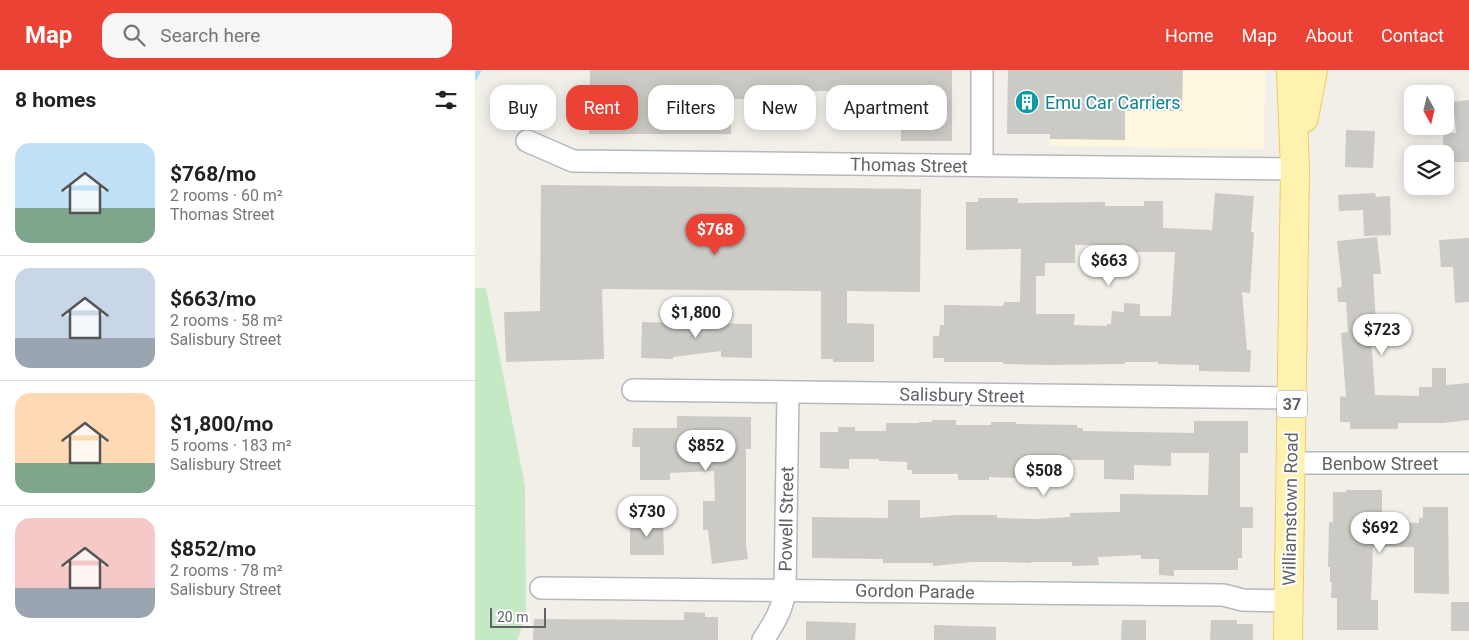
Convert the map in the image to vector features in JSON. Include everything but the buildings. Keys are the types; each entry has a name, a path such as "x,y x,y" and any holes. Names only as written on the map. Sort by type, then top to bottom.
{"main road":[{"name":"Williamstown Road","path":"1289,640 1295,169 1291,70"},
{"name":"Williamstown Road","path":"1295,169 1313,70"}],"street":[{"path":"982,70 982,165"},
{"name":"Thomas Street","path":"527,142 573,161 1295,169"},
{"name":"Salisbury Street","path":"633,390 1292,398"},
{"name":"Powell Street","path":"763,640 777,618 783,603 785,590 788,393"},
{"name":"Benbow Street","path":"1291,462 1469,463"},
{"name":"Gordon Parade","path":"541,588 1223,595 1243,600 1289,601"}],"shaded area":[{"path":"1051,70 1265,70 1264,149 1050,146"}],"green space":[{"path":"475,288 486,288 525,486 526,616 517,640 475,640"}],"waterway":[{"path":"475,77 479,70"}],"place":[{"name":"Emu Car Carriers","path":"1027,102"}]}
